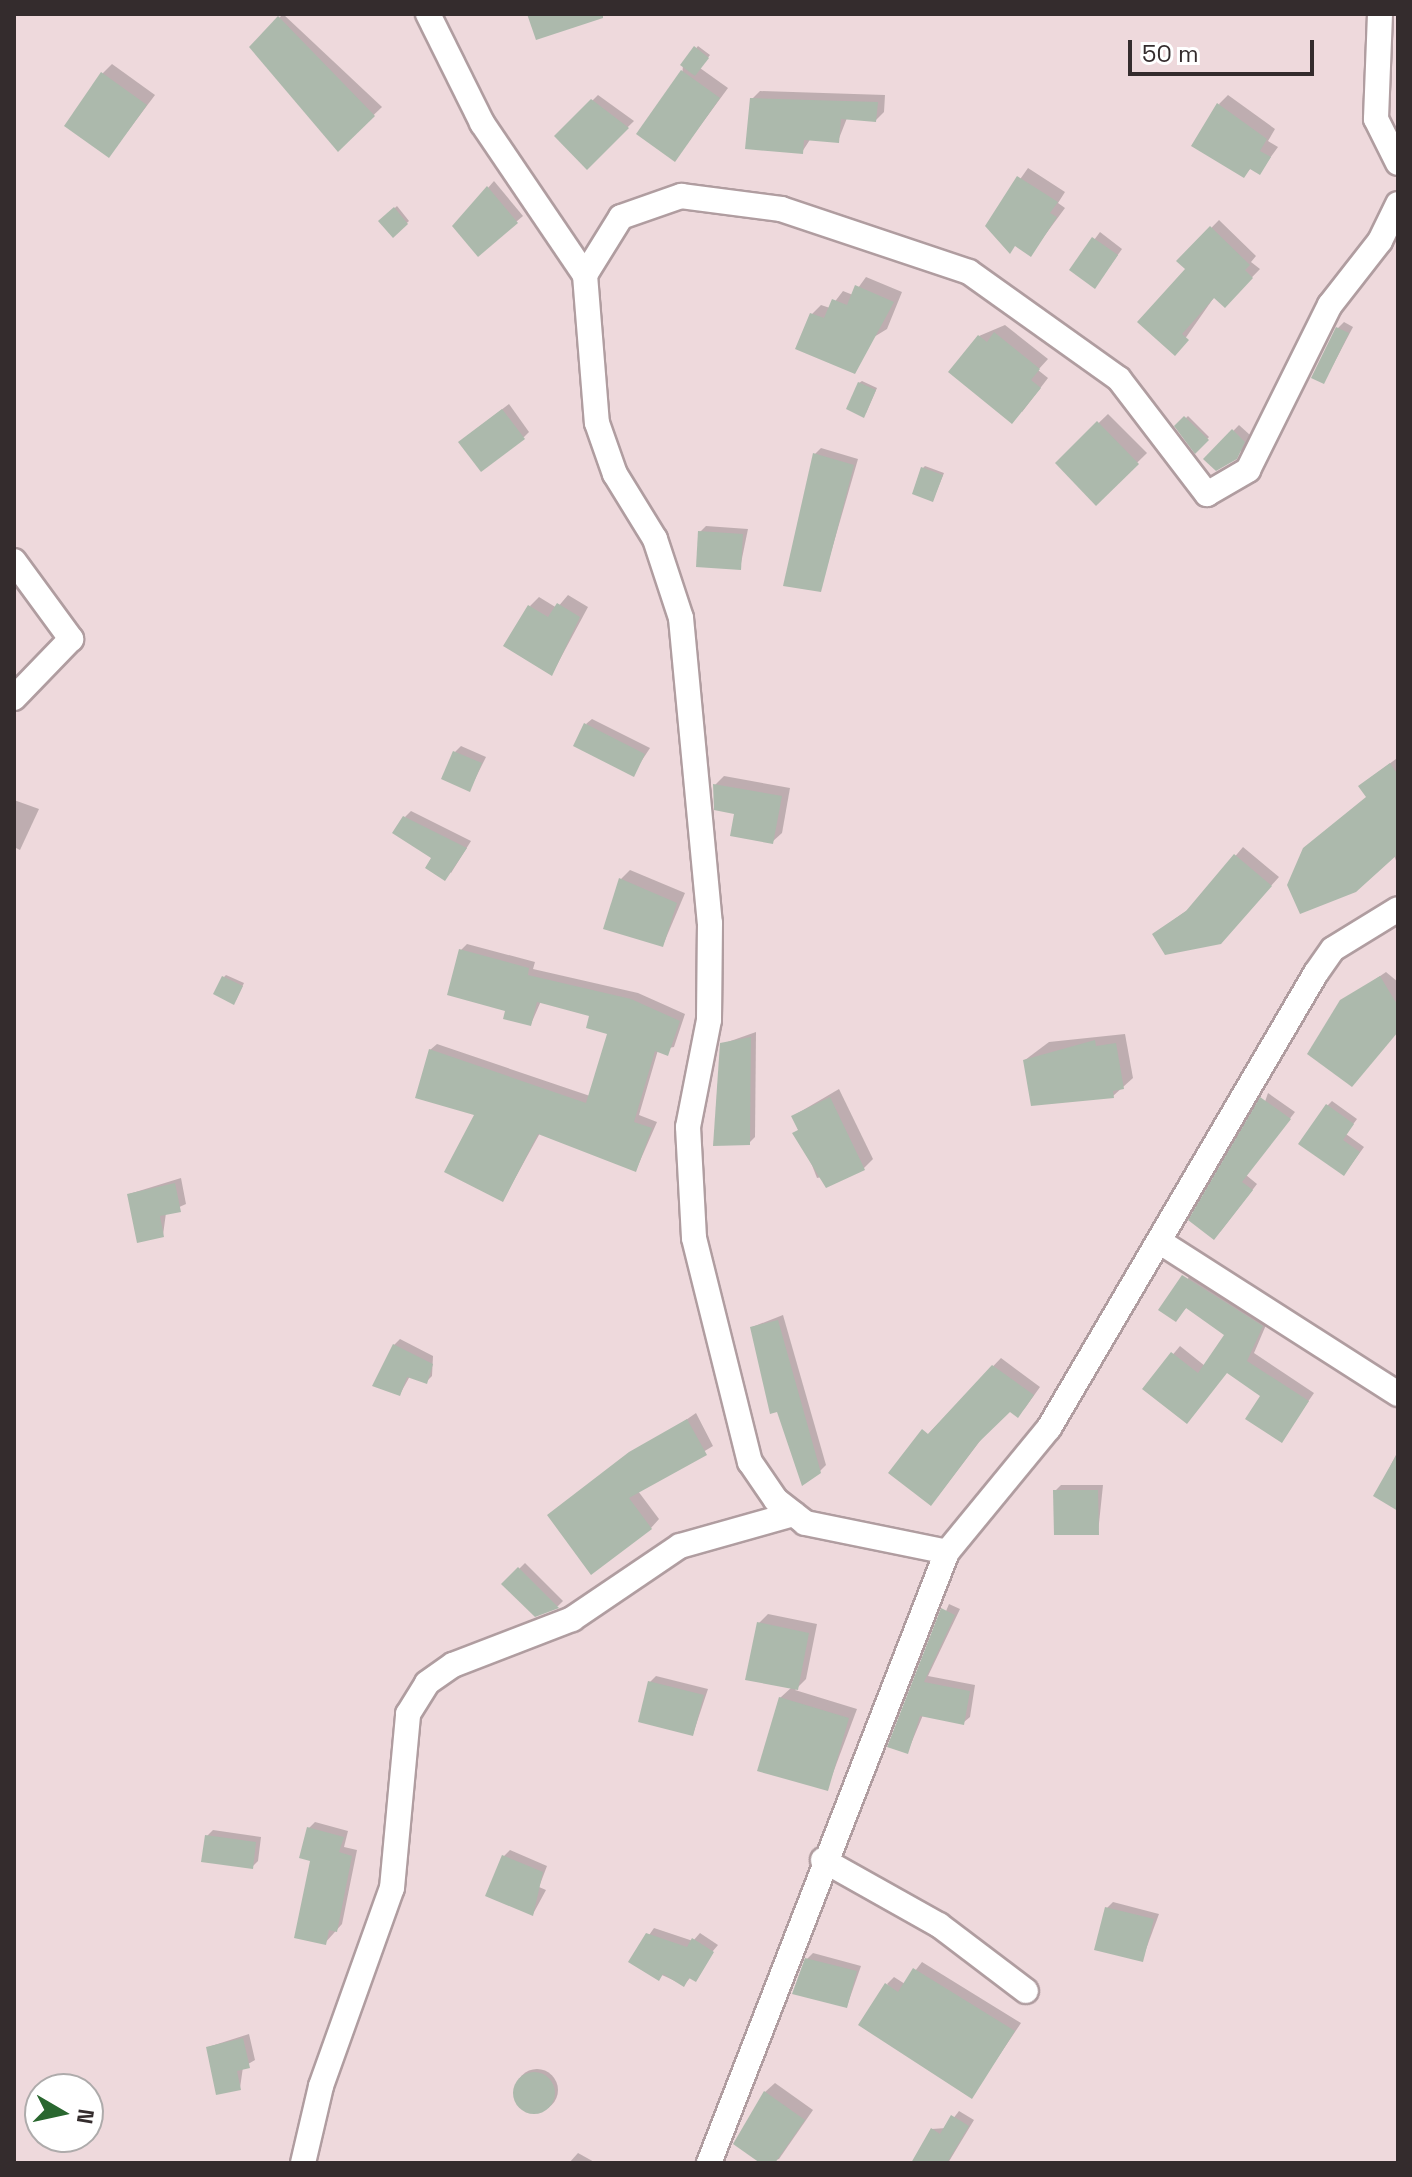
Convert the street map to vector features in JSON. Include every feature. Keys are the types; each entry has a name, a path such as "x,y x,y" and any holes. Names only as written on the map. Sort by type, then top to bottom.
{"street":[{"path":"428,14 482,123 585,275 597,423 615,474 655,539 681,618 710,923 709,1020 688,1127 694,1238 750,1462 805,1523 947,1552"},
{"path":"1380,14 1376,119 1398,163"},
{"path":"585,275 621,217 681,196 781,209 969,272 1119,379 1207,494 1248,470 1330,305 1380,241 1398,204"},
{"path":"14,561 71,639 14,698"},
{"path":"709,2163 823,1860 947,1552 1049,1428 1162,1243 1316,973 1333,949 1398,909"},
{"path":"1162,1243 1398,1394"},
{"path":"303,2163 321,2086 392,1888 408,1714 427,1683 453,1665 572,1619 680,1546 794,1514"},
{"path":"823,1860 939,1925 1026,1991"}],"building":[{"path":"527,14 603,14 603,18 536,40"},
{"path":"278,16 375,116 338,152 249,47"},
{"path":"694,46 709,58 695,76 680,65"},
{"path":"681,70 720,98 675,162 636,134"},
{"path":"101,72 147,105 109,158 64,126"},
{"path":"750,98 878,102 876,122 841,119 839,143 804,140 803,154 745,149"},
{"path":"591,99 629,128 587,170 554,136"},
{"path":"1217,103 1267,139 1260,151 1271,157 1260,175 1250,169 1244,178 1191,146"},
{"path":"1017,176 1058,202 1050,213 1057,217 1031,257 1015,246 1010,254 985,226"},
{"path":"487,186 518,223 478,257 452,226"},
{"path":"394,207 408,224 393,238 378,221"},
{"path":"1210,226 1250,265 1245,270 1253,278 1225,308 1214,298 1182,334 1189,340 1175,356 1137,322 1185,269 1176,261"},
{"path":"1092,237 1118,255 1095,289 1069,270"},
{"path":"855,285 894,302 855,374 795,349 810,313 824,318 832,299 847,305"},
{"path":"1336,327 1349,333 1324,384 1311,378"},
{"path":"994,332 1040,369 1031,380 1041,388 1012,424 948,372 978,335 987,342"},
{"path":"858,382 876,390 864,418 846,409"},
{"path":"502,409 525,439 481,472 458,442"},
{"path":"1184,416 1209,440 1195,454 1174,426"},
{"path":"1097,421 1139,464 1096,506 1055,463"},
{"path":"1232,429 1245,442 1237,459 1216,471 1203,459"},
{"path":"813,453 854,465 821,592 783,586"},
{"path":"921,467 943,475 933,502 912,494"},
{"path":"698,531 743,534 741,570 696,567"},
{"path":"557,603 580,617 552,676 503,646 528,605 548,617"},
{"path":"584,723 645,754 634,777 573,746"},
{"path":"453,751 482,763 470,792 441,779"},
{"path":"1390,763 1398,775 1398,854 1356,892 1300,914 1287,885 1303,848 1366,797 1358,786"},
{"path":"713,784 782,796 773,844 730,836 734,814 714,810"},
{"path":"403,816 467,848 445,881 425,868 431,858 392,833"},
{"path":"1234,854 1272,886 1221,944 1165,955 1152,934 1186,911"},
{"path":"619,878 677,903 663,947 603,929"},
{"path":"459,949 529,968 528,975 631,999 680,1021 668,1056 655,1051 634,1122 652,1128 636,1172 538,1134 503,1202 444,1172 474,1115 415,1098 429,1049 586,1103 607,1034 586,1028 589,1016 537,1002 531,1026 503,1019 505,1011 447,995"},
{"path":"222,976 243,986 234,1005 213,994"},
{"path":"1380,976 1398,1006 1398,1032 1352,1087 1307,1054 1340,1000"},
{"path":"751,1037 750,1145 713,1146 720,1043"},
{"path":"1095,1040 1096,1046 1116,1043 1124,1089 1113,1091 1114,1098 1031,1106 1023,1060"},
{"path":"830,1097 865,1170 826,1188 792,1133 798,1130 791,1116"},
{"path":"1260,1097 1291,1119 1242,1182 1253,1190 1214,1240 1188,1220"},
{"path":"1326,1104 1354,1124 1343,1140 1360,1152 1344,1176 1298,1144"},
{"path":"175,1183 181,1212 160,1216 164,1237 137,1243 127,1194"},
{"path":"1182,1275 1263,1326 1247,1361 1309,1401 1282,1443 1245,1419 1260,1396 1227,1373 1187,1424 1142,1389 1171,1352 1198,1373 1224,1335 1186,1308 1176,1322 1158,1310"},
{"path":"778,1320 821,1473 802,1486 777,1412 770,1414 750,1327"},
{"path":"393,1344 433,1364 427,1384 407,1377 400,1396 372,1386"},
{"path":"992,1365 1034,1395 1018,1418 1010,1412 979,1442 931,1506 888,1473 922,1429 928,1434"},
{"path":"687,1419 707,1455 629,1498 652,1529 591,1575 547,1515 629,1452"},
{"path":"1398,1452 1398,1511 1373,1496"},
{"path":"1053,1490 1098,1490 1099,1535 1054,1535"},
{"path":"518,1567 559,1608 535,1617 501,1584"},
{"path":"941,1608 955,1615 924,1682 970,1691 964,1725 920,1716 908,1754 887,1747"},
{"path":"757,1622 809,1633 798,1690 745,1680"},
{"path":"648,1681 704,1695 693,1736 638,1722"},
{"path":"779,1697 849,1718 828,1791 757,1771"},
{"path":"307,1827 344,1837 339,1852 352,1856 337,1932 329,1930 326,1945 294,1938 310,1861 299,1858"},
{"path":"205,1835 256,1842 253,1869 201,1862"},
{"path":"502,1855 543,1872 533,1916 485,1896"},
{"path":"1105,1907 1154,1919 1143,1962 1094,1950"},
{"path":"646,1933 687,1947 692,1938 714,1952 696,1982 689,1978 684,1987 663,1974 659,1981 628,1962"},
{"path":"805,1958 857,1971 847,2008 792,1994"},
{"path":"913,1968 1015,2031 972,2099 858,2025 885,1983 898,1992"},
{"path":"243,2038 250,2068 237,2071 241,2090 216,2095 206,2047"},
{"path":"534,2072 549,2078 555,2093 549,2108 534,2114 519,2108 513,2093 519,2078"},
{"path":"764,2091 805,2120 775,2163 760,2163 733,2144"},
{"path":"951,2115 969,2126 947,2163 911,2163 931,2128 940,2134"}]}
